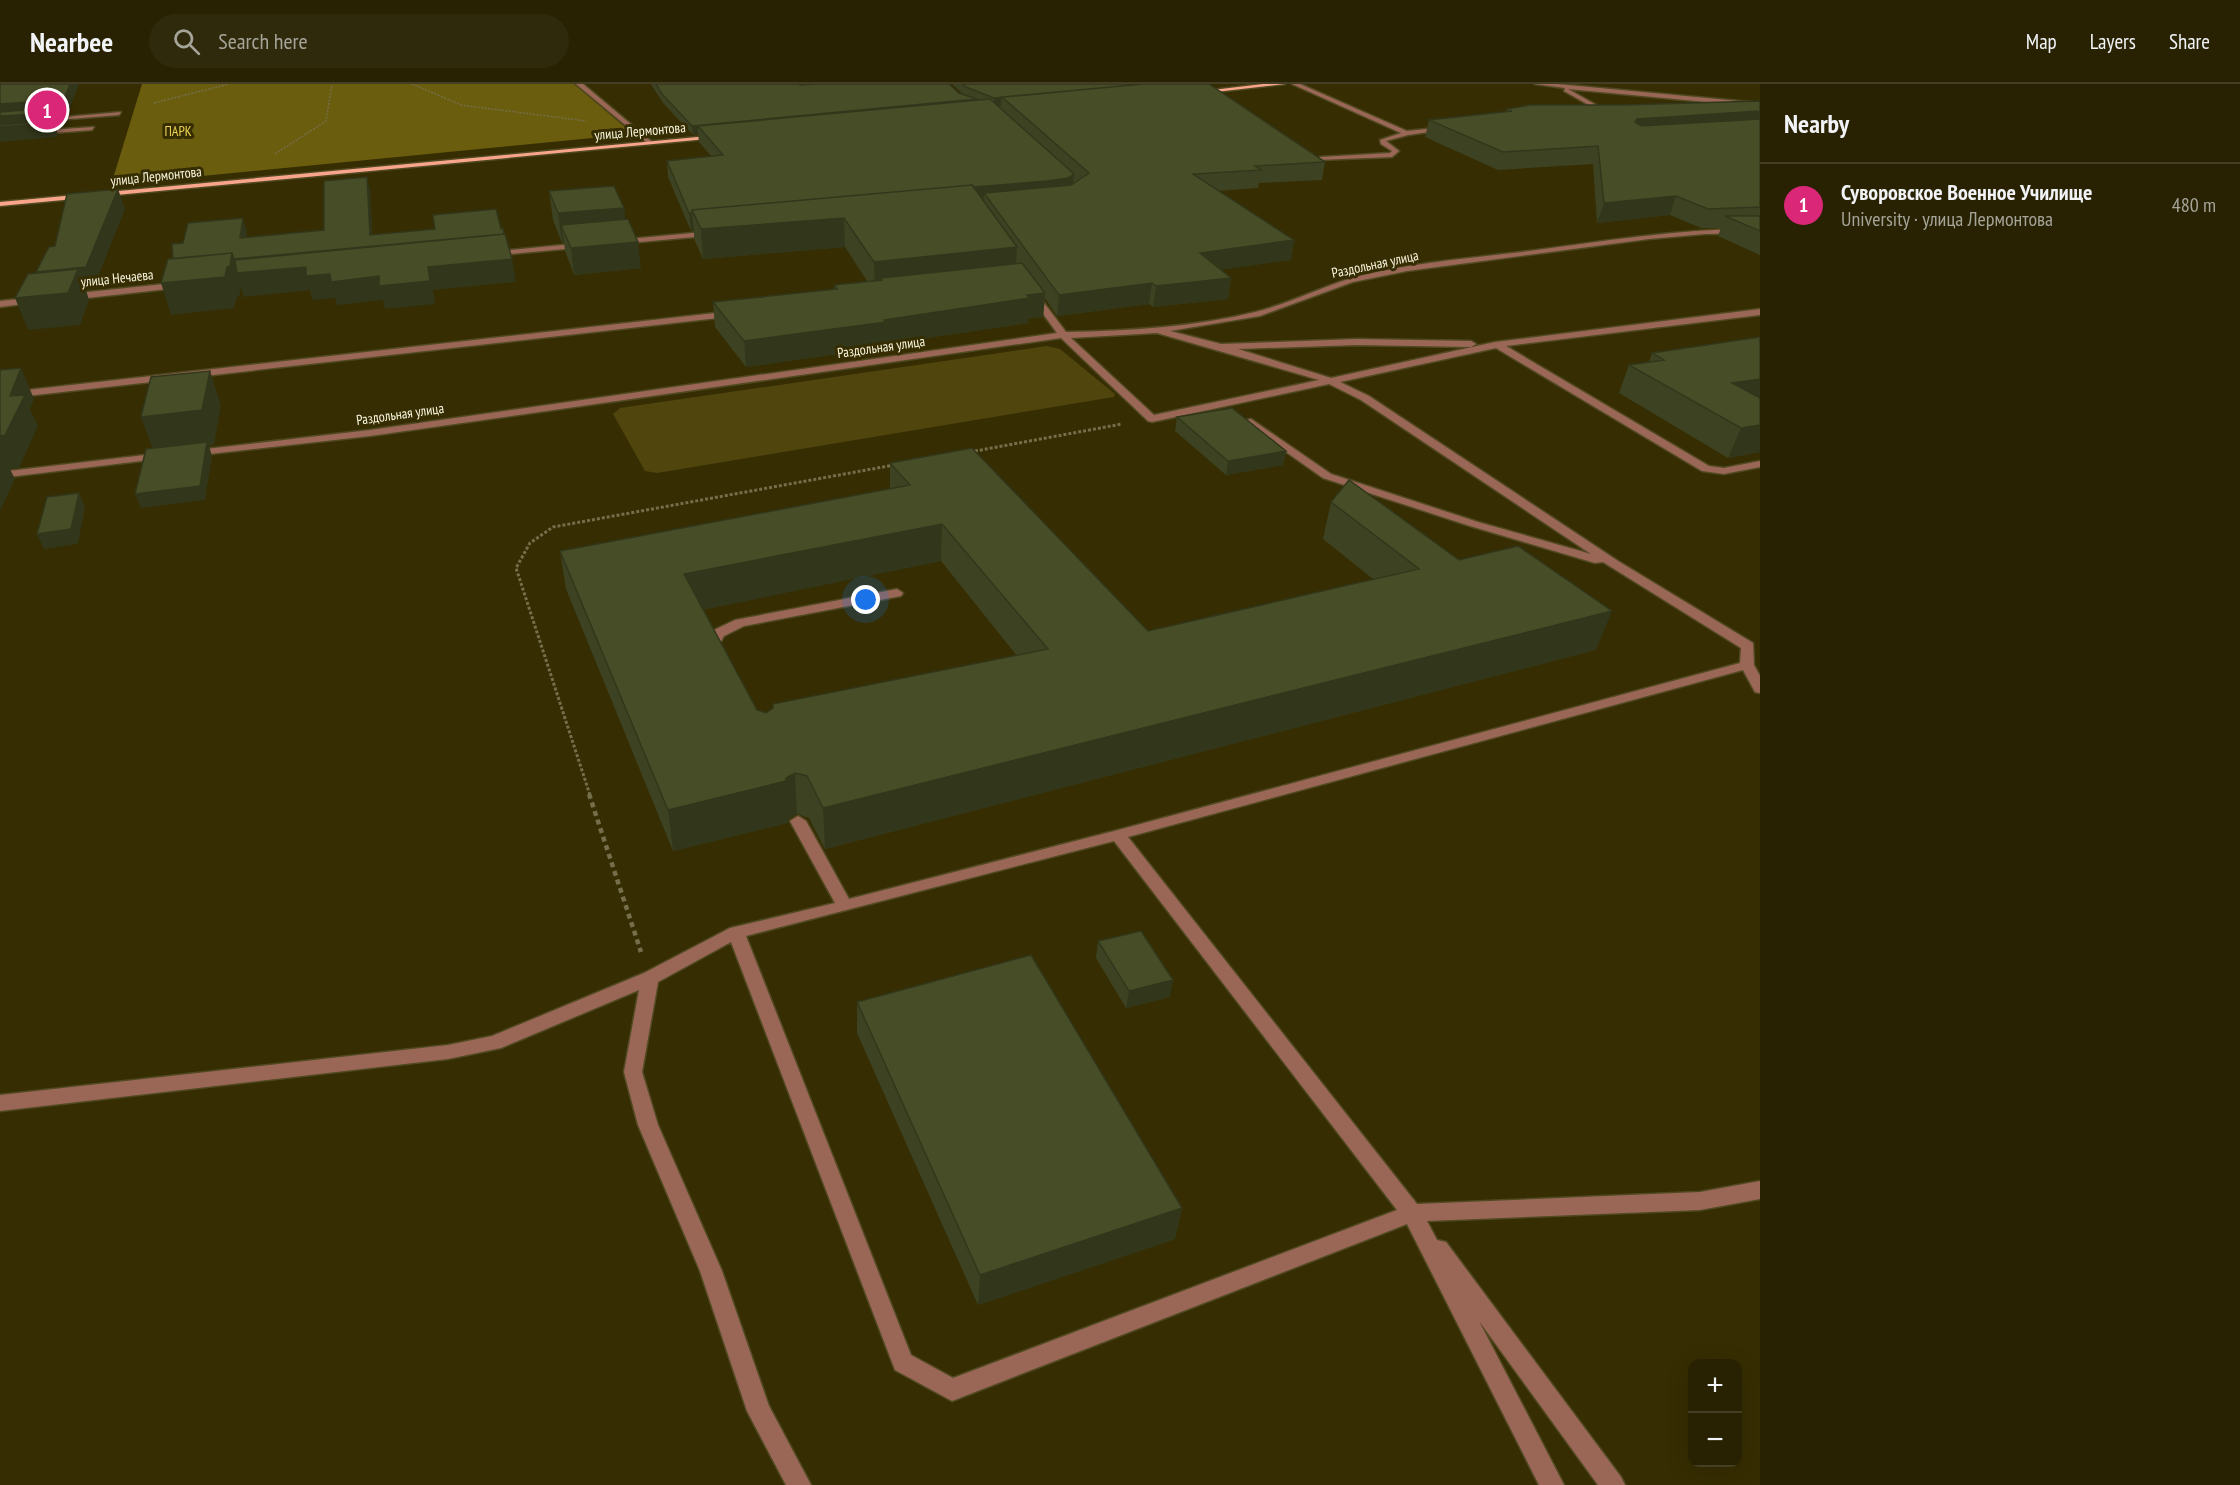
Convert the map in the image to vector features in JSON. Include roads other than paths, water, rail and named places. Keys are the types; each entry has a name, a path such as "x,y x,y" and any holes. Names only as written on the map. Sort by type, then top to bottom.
{"main road":[{"path":"1189,92 1282,84"},
{"name":"улица Лермонтова","path":"0,204 720,136"}],"street":[{"path":"579,84 649,142"},
{"path":"1295,84 1406,133"},
{"path":"1538,84 1760,105"},
{"path":"1563,88 1617,118"},
{"path":"36,119 120,113"},
{"path":"0,135 92,128"},
{"path":"1320,159 1392,155 1396,151 1383,143 1383,140 1406,133 1451,128"},
{"name":"Раздольная улица","path":"0,475 370,432 1063,334 1123,334 1155,330 1258,314 1338,284 1398,271 1637,239 1731,230 1760,231"},
{"path":"610,243 727,232"},
{"path":"480,255 598,244"},
{"path":"1023,281 1063,334 1152,419 1497,345 1760,312"},
{"name":"улица Нечаева","path":"58,298 187,284"},
{"path":"0,304 47,299"},
{"path":"0,396 749,312"},
{"path":"1155,330 1221,347 1331,381 1365,398 1614,564 1748,646 1747,665 1760,689"},
{"path":"1221,347 1358,342 1497,345 1706,469 1724,471 1760,464"},
{"path":"1247,421 1328,476 1474,524 1614,564"},
{"path":"724,664 713,643 718,633 727,628 740,623 897,592"},
{"path":"0,1103 448,1052 495,1043 650,978 736,932 1119,835 1747,665"},
{"path":"798,820 845,906"},
{"path":"1119,835 1412,1213 1613,1485"},
{"path":"736,932 903,1362 952,1390 1412,1213 1700,1201 1760,1190"},
{"path":"650,978 633,1071 648,1125 711,1271 759,1411 799,1485"},
{"path":"1412,1213 1552,1485"}],"place":[{"name":"Суворовское Военное Училище","path":"47,110"}],"park label":[{"name":"ПАРК","path":"178,131"}]}
